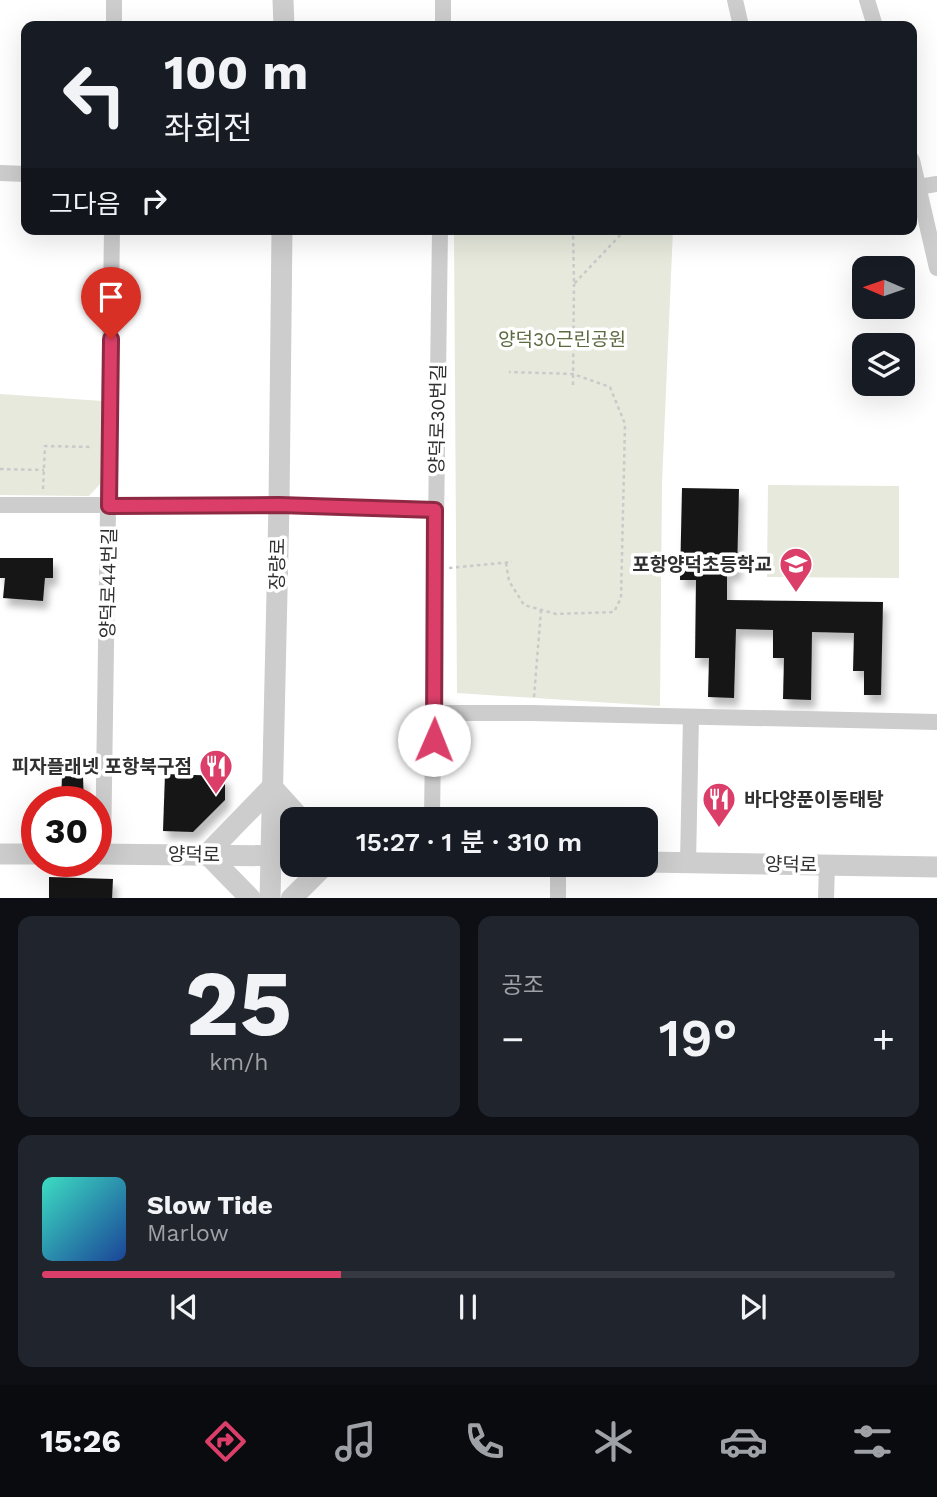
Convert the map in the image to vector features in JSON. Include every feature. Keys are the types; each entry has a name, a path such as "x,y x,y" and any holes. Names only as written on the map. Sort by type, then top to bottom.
{"street":[{"path":"114,0 114,21"},
{"path":"283,0 284,21"},
{"path":"443,0 443,21"},
{"path":"735,0 740,21"},
{"path":"867,0 873,21"},
{"path":"0,173 21,174"},
{"path":"917,188 937,184"},
{"path":"917,192 937,268"},
{"name":"양덕로44번길","path":"102,786 112,235"},
{"name":"장량로","path":"280,842 272,787 282,235"},
{"name":"양덕로30번길","path":"432,807 440,235"},
{"path":"0,505 279,505 435,510"},
{"path":"434,713 937,722"},
{"path":"688,863 691,717"},
{"path":"251,898 207,854 272,787 290,807"},
{"path":"0,854 21,853"},
{"name":"양덕로","path":"112,853 280,856"},
{"name":"양덕로","path":"658,862 937,867"},
{"name":"장량로","path":"270,898 280,863"},
{"path":"826,898 827,865"},
{"path":"291,898 313,877"},
{"path":"558,877 558,898"}],"path":[{"path":"573,235 573,386"},
{"path":"574,284 620,235"},
{"path":"506,562 509,581 524,605 556,614 614,612 621,598 625,424 610,387 573,374 509,372"},
{"path":"43,507 45,446 110,448"},
{"path":"0,469 44,470"},
{"path":"435,570 512,562"},
{"path":"533,713 541,610"}],"green space":[{"name":"양덕30근린공원","path":"454,235 673,235 662,483 660,706 457,693"},
{"path":"0,394 102,401 100,484 89,496 0,495"},
{"path":"768,485 899,486 899,578 767,577"}],"building":[{"path":"682,488 739,489 737,573 727,573 727,600 883,602 881,695 864,695 864,671 853,671 854,633 812,632 811,700 783,699 784,658 773,658 773,630 736,629 734,698 708,697 709,658 695,658 696,580 680,580"},
{"path":"0,558 53,558 53,578 45,578 43,601 3,598 5,578 0,578"},
{"path":"165,774 225,776 225,800 193,832 163,831"},
{"path":"62,776 83,777 83,786 62,786"},
{"path":"49,877 113,879 112,898 49,898"}],"place":[{"name":"포항양덕초등학교","path":"796,594"},
{"name":"피자플래넷 포항북구점","path":"216,796"},
{"name":"바다양푼이동태탕","path":"719,829"}],"route":[{"path":"111,339 109,506 279,505 435,510 434,740"}]}
